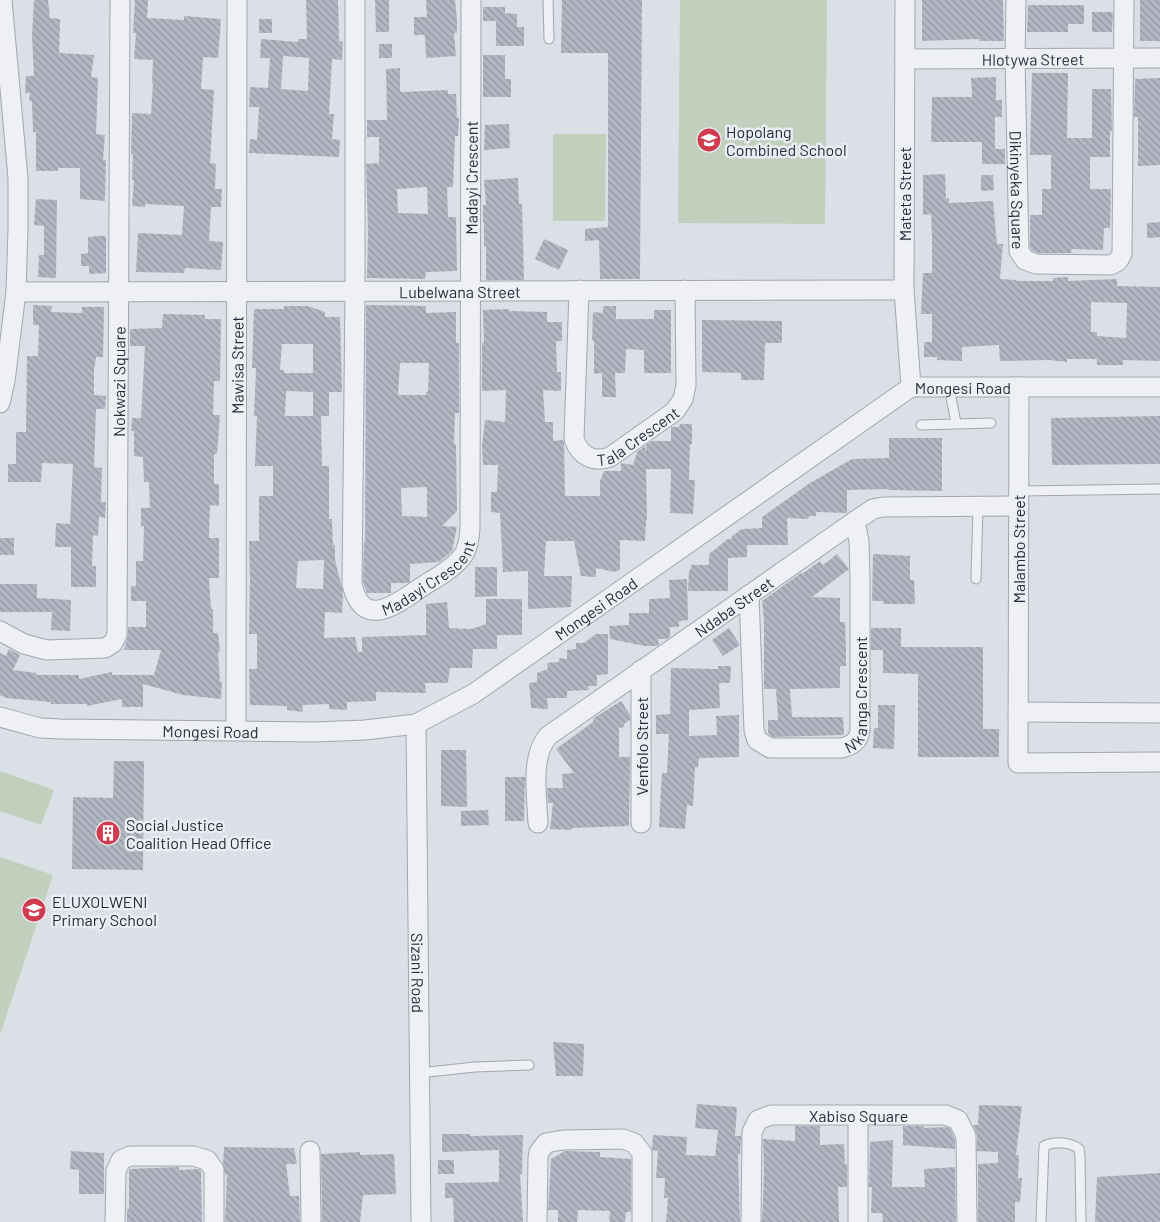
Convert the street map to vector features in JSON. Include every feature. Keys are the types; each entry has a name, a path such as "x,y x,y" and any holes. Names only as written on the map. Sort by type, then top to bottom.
{"street":[{"path":"0,403 5,381 16,292 18,229 18,178 2,0"},
{"name":"Nokwazi Square","path":"0,631 24,644 47,650 105,648 113,643 117,635 120,0"},
{"name":"Mawisa Street","path":"236,730 237,0"},
{"name":"Madayi Crescent","path":"355,0 352,584 355,597 362,606 371,610 383,610 396,605 448,569 461,558 468,546 470,529 471,0"},
{"name":"Mateta Street","path":"905,0 904,290 911,387"},
{"name":"Dikinyeka Square","path":"1016,0 1015,59 1019,251 1025,260 1036,264 1110,265 1118,261 1122,254 1124,0"},
{"name":"Hlotywa Street","path":"905,59 1160,58"},
{"name":"Tala Crescent","path":"579,290 574,439 582,454 599,460 610,457 667,417 675,411 683,399 686,385 684,290"},
{"name":"Lubelwana Street","path":"16,292 904,290"},
{"name":"Mongesi Road","path":"0,717 40,728 60,729 331,732 416,724 473,694 911,387 1160,387"},
{"name":"Malambo Street","path":"1019,387 1018,763 1160,762"},
{"name":"Ndaba Street","path":"538,823 536,760 542,743 548,736 854,521 873,509 883,507 978,506 1019,498"},
{"name":"Nkanga Crescent","path":"749,595 754,730 757,740 770,748 842,748 853,744 859,737 860,731 859,542 854,521"},
{"name":"Venfolo Street","path":"641,670 641,823"},
{"path":"1018,712 1160,713"},
{"name":"Sizani Road","path":"416,724 418,1074 421,1123 420,1222"},
{"name":"Xabiso Square","path":"751,1222 752,1132 758,1120 771,1115 946,1115 958,1120 966,1136 968,1222"},
{"path":"858,1116 858,1222"},
{"path":"537,1222 538,1158 542,1147 546,1143 563,1140 623,1139 634,1143 642,1153 642,1222"},
{"path":"310,1151 311,1222"},
{"path":"115,1222 116,1171 120,1160 130,1156 194,1156 207,1160 214,1170 214,1222"}],"lane":[{"path":"548,0 549,39"},
{"path":"949,387 956,423"},
{"path":"921,425 991,423"},
{"path":"1019,498 1160,489"},
{"path":"976,579 978,506"},
{"path":"418,1074 475,1067 528,1065"},
{"path":"1041,1222 1044,1146 1048,1144 1069,1143 1078,1149 1080,1156 1081,1222"}],"green space":[{"path":"680,0 827,0 825,224 678,223"},
{"path":"553,134 606,134 605,221 553,221"},
{"path":"0,771 54,790 41,825 0,811"},
{"path":"0,857 53,875 0,1035"}],"building":[{"path":"34,0 48,0 50,18 60,19 59,53 94,55 91,77 98,78 96,134 105,135 103,160 106,160 105,201 80,199 80,168 36,171 36,132 33,132 32,101 29,101 30,93 25,93 26,76 34,76 32,36"},
{"path":"135,0 148,0 147,18 184,20 184,16 221,19 218,58 203,57 201,89 214,90 210,163 216,164 215,189 222,189 221,207 211,207 209,241 223,242 221,270 185,268 184,273 136,272 138,233 182,235 184,206 145,204 145,207 132,206 134,180 132,180 133,154 131,154 132,113 151,114 153,83 153,60 134,59 136,33 133,33"},
{"path":"306,0 338,0 339,41 343,42 342,60 332,59 329,114 334,114 332,139 340,140 339,157 249,153 250,139 257,140 259,107 249,107 250,87 268,88 270,58 260,58 261,39 298,42 298,39 307,39","holes":["283,56 309,58 308,91 281,89"]},
{"path":"375,0 389,0 389,32 376,32"},
{"path":"426,0 455,0 457,19 457,33 454,33 456,56 426,58 425,35 414,35 414,17 427,17"},
{"path":"562,0 642,0 640,279 600,279 599,240 585,241 585,229 608,227 608,53 561,53"},
{"path":"922,0 1003,0 1004,41 979,41 979,39 922,41"},
{"path":"1140,0 1160,0 1160,41 1140,41"},
{"path":"1028,5 1084,5 1084,24 1068,24 1068,32 1027,32"},
{"path":"483,7 505,7 505,13 517,14 517,27 524,27 524,46 496,46 496,21 483,21"},
{"path":"1092,12 1113,12 1112,32 1092,32"},
{"path":"259,19 272,19 272,33 259,33"},
{"path":"379,44 392,44 392,58 379,58"},
{"path":"483,55 505,55 505,79 511,79 511,97 483,97"},
{"path":"400,68 400,91 402,92 448,90 448,94 456,94 457,118 459,118 458,136 455,136 453,187 447,187 448,217 456,217 457,271 426,272 425,279 367,278 366,164 379,163 379,137 367,137 367,120 387,120 386,69","holes":["427,187 428,214 398,213 397,189"]},
{"path":"1032,73 1068,73 1067,138 1092,138 1092,89 1111,89 1112,131 1110,131 1110,157 1090,157 1090,189 1111,189 1110,228 1104,228 1103,250 1072,249 1071,253 1038,253 1032,251 1030,247 1030,215 1042,215 1042,189 1051,189 1051,155 1030,155"},
{"path":"996,77 996,100 1002,100 1002,117 995,117 995,149 1005,149 1005,164 982,164 982,142 931,142 932,97 972,97 971,78"},
{"path":"1160,78 1160,165 1138,166 1138,117 1134,117 1135,79"},
{"path":"509,124 510,148 484,150 485,125"},
{"path":"945,174 946,199 949,198 949,203 993,201 997,244 1003,244 1000,279 1053,281 1053,278 1068,277 1068,281 1117,279 1117,286 1160,287 1160,361 1123,360 1123,365 1097,365 1097,359 1067,359 1067,362 1049,360 1000,361 999,345 962,347 962,361 937,360 937,357 924,357 924,342 932,342 932,314 921,314 923,273 932,273 932,238 931,214 923,215 923,175","holes":["1091,302 1127,303 1126,338 1097,336 1097,332 1091,332"]},
{"path":"981,175 993,175 994,190 981,191"},
{"path":"518,178 519,204 522,204 524,280 486,280 486,246 484,246 483,222 483,205 486,205 484,180"},
{"path":"36,199 57,200 56,278 38,277 39,255 44,255 44,226 34,225"},
{"path":"1160,222 1160,237 1147,238 1147,223"},
{"path":"106,236 106,273 89,274 89,266 81,266 81,254 88,253 88,237"},
{"path":"544,239 568,250 559,270 535,259"},
{"path":"33,305 52,306 51,312 82,313 82,307 104,307 103,357 96,357 94,370 94,395 106,396 105,409 96,409 94,467 102,468 101,502 106,502 105,518 99,517 98,536 93,535 92,566 96,566 96,587 71,587 71,547 55,547 56,523 70,524 73,464 42,463 41,482 8,482 8,464 16,464 16,432 26,432 27,356 38,356 39,325 33,325"},
{"path":"366,305 426,306 426,313 456,312 456,343 459,343 459,413 455,413 454,444 456,444 457,511 442,526 457,527 452,551 439,562 410,564 410,582 391,583 391,593 367,593 363,582 365,541","holes":["400,363 429,363 428,392 426,392 426,395 398,395","427,487 427,517 402,516 401,488"]},
{"path":"284,306 308,306 325,312 325,317 340,317 342,392 329,392 329,416 321,416 322,466 329,466 329,519 332,519 335,560 343,592 342,613 325,612 324,638 355,637 358,652 362,652 362,637 426,635 426,604 447,602 449,628 471,629 486,624 486,599 522,599 522,635 497,635 497,649 473,649 472,668 450,668 448,683 425,683 426,693 376,692 376,701 347,702 347,710 329,709 329,704 302,705 303,712 287,710 287,706 250,705 249,669 257,669 257,634 249,634 249,541 259,541 259,496 273,496 273,466 255,466 257,416 254,416 256,368 252,368 254,309 284,309","holes":["282,344 313,344 313,373 284,373 284,370 280,370","286,391 313,392 313,416 285,416","324,560 323,589 296,588 298,561"]},
{"path":"603,306 616,306 616,319 654,319 654,310 671,310 671,373 644,373 644,350 626,349 625,373 615,373 616,397 602,397 602,373 594,374 594,341 592,340 593,312 603,313"},
{"path":"509,309 509,311 547,312 547,322 562,322 562,341 556,341 557,372 561,372 561,391 543,390 545,422 553,422 553,441 563,440 564,444 565,496 600,496 600,481 604,471 621,471 621,463 633,465 637,452 645,446 646,456 646,445 652,441 671,441 671,427 679,427 680,424 692,424 689,480 695,480 693,514 670,513 671,469 646,469 647,520 645,541 620,540 620,570 614,572 596,568 596,577 581,576 574,541 546,541 544,576 572,576 571,607 528,609 528,571 503,572 500,513 491,512 491,492 497,492 498,465 483,465 482,445 485,420 505,422 506,390 482,391 482,343 484,343 483,310"},
{"path":"163,314 205,315 205,319 221,319 220,381 214,381 213,415 220,415 217,454 214,454 214,484 219,484 219,506 210,505 209,538 219,538 219,578 209,578 211,609 213,609 213,633 218,633 220,652 218,652 220,682 222,682 221,699 183,695 143,684 143,707 122,707 122,699 87,706 87,704 51,704 51,702 6,698 1,695 0,697 0,653 6,656 9,649 20,655 13,670 36,673 36,675 79,675 79,679 112,672 112,675 154,675 161,650 124,650 128,627 146,627 146,601 131,601 131,586 136,586 136,561 143,561 144,526 141,526 141,508 150,508 149,482 144,482 143,457 134,456 134,431 131,431 132,418 141,418 145,346 130,346 130,329 162,328"},
{"path":"702,320 782,321 782,343 765,343 764,380 741,380 741,373 702,372"},
{"path":"1160,416 1160,464 1052,465 1051,418"},
{"path":"889,438 942,438 942,491 847,490 847,513 816,512 816,516 809,516 808,519 787,518 788,545 747,545 747,557 728,558 728,591 688,591 691,565 709,565 709,554 728,539 732,539 732,536 742,529 762,528 762,517 810,483 852,459 889,458"},
{"path":"0,538 14,538 14,555 0,555"},
{"path":"837,554 849,569 812,597 840,598 840,622 845,622 846,666 840,666 840,688 790,689 792,717 843,717 844,735 773,737 768,733 768,720 778,720 776,689 764,689 764,620 762,601 820,561 823,565"},
{"path":"873,554 910,556 910,580 914,580 915,604 883,604 883,601 872,601"},
{"path":"475,567 497,567 497,596 475,597"},
{"path":"687,579 688,620 679,621 679,627 670,627 670,637 658,639 659,645 656,646 645,646 610,639 609,626 629,625 629,613 649,613 649,599 670,598 669,580"},
{"path":"0,584 37,584 37,598 71,600 70,631 51,630 52,612 0,612"},
{"path":"729,628 740,645 723,656 712,640"},
{"path":"871,628 901,628 901,647 983,647 983,729 999,729 999,757 918,757 918,674 883,673 883,650 871,650"},
{"path":"596,634 608,634 608,674 597,675 597,686 588,686 589,690 567,691 567,698 547,698 548,709 531,708 529,683 537,682 537,673 548,669 547,663 559,662 559,658 567,659 567,650 576,649 576,643 584,643"},
{"path":"718,666 731,666 730,683 719,683 720,708 689,710 689,736 717,735 716,716 739,715 739,757 699,758 698,768 695,767 693,806 687,805 685,829 659,827 662,773 667,773 669,734 656,734 656,715 670,714 671,668 718,669"},
{"path":"621,701 630,715 630,720 624,724 624,727 619,728 619,757 630,757 629,826 572,828 571,830 550,829 553,803 548,803 547,788 563,788 562,774 574,773 556,749 593,722 594,718"},
{"path":"878,705 895,705 894,749 873,748 874,728 878,728"},
{"path":"441,750 466,750 467,807 441,806"},
{"name":"Social Justice Coalition Head Office","path":"114,761 144,761 143,870 72,869 73,797 113,798"},
{"path":"505,777 525,777 524,821 505,821"},
{"path":"488,810 489,825 461,826 461,811"},
{"path":"553,1042 584,1044 583,1076 556,1076"},
{"path":"697,1104 737,1107 735,1136 741,1136 740,1155 738,1154 740,1222 666,1222 668,1198 664,1198 665,1178 656,1178 658,1151 652,1150 653,1135 687,1137 686,1155 715,1156 718,1130 695,1128"},
{"path":"979,1105 1022,1106 1016,1155 1019,1155 1018,1178 1022,1178 1020,1202 1015,1202 1015,1222 978,1222 978,1164 998,1163 998,1152 977,1151 977,1135 973,1125 978,1125"},
{"path":"795,1126 820,1126 820,1145 844,1144 845,1164 847,1164 847,1187 838,1187 839,1222 762,1222 763,1139 795,1141"},
{"path":"903,1126 924,1126 924,1128 946,1127 950,1129 955,1139 955,1149 903,1145"},
{"path":"442,1134 470,1134 470,1136 523,1135 522,1174 520,1174 523,1222 454,1222 453,1198 445,1198 445,1183 499,1182 499,1150 442,1152"},
{"path":"893,1140 892,1187 925,1187 924,1169 955,1167 956,1222 883,1222 882,1213 871,1213 872,1187 869,1187 870,1142"},
{"path":"224,1147 294,1148 297,1164 286,1164 290,1196 299,1196 300,1222 225,1222 227,1174 225,1174 223,1164"},
{"path":"71,1151 104,1153 104,1194 79,1194 79,1170 70,1169"},
{"path":"565,1151 600,1152 600,1157 631,1159 631,1212 626,1212 625,1222 609,1222 610,1211 578,1210 577,1222 558,1222 558,1210 548,1210 551,1159"},
{"path":"360,1152 360,1155 394,1154 396,1194 363,1195 360,1222 322,1222 321,1154"},
{"path":"438,1160 454,1160 454,1174 438,1174"},
{"path":"179,1167 179,1170 199,1169 201,1171 202,1222 127,1222 127,1209 129,1209 129,1169"},
{"path":"1160,1173 1160,1222 1095,1222 1097,1177"}],"place":[{"name":"Hopolang Combined School","path":"709,140"},
{"name":"Social Justice Coalition Head Office","path":"108,833"},
{"name":"ELUXOLWENI Primary School","path":"34,910"}]}
